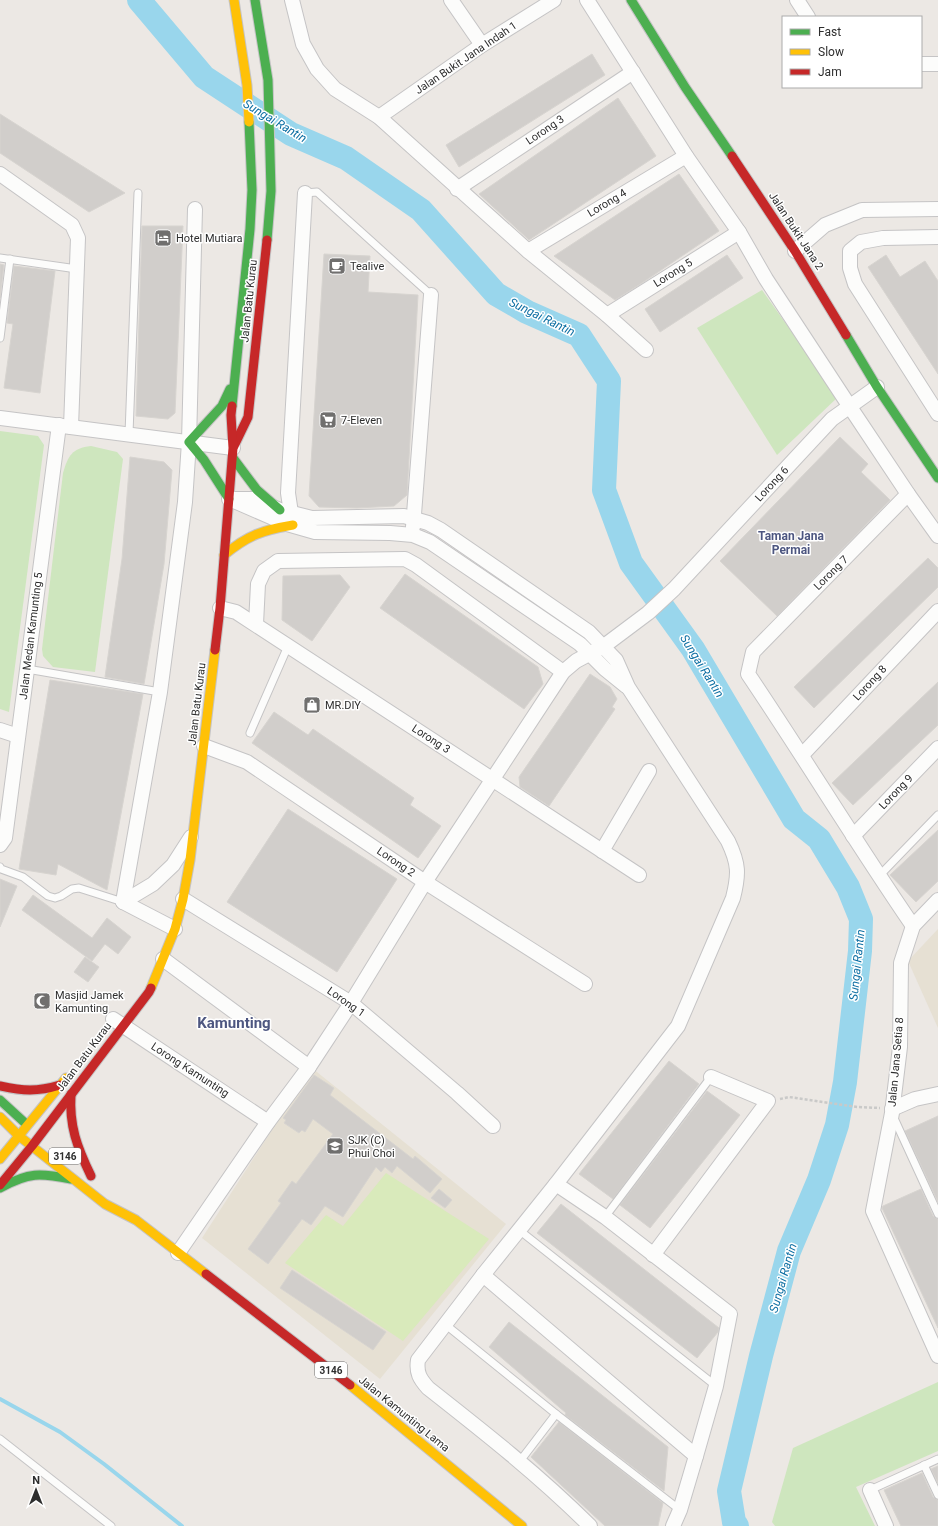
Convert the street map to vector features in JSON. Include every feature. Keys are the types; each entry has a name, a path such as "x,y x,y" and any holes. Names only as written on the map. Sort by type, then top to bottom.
{"main road":[{"name":"Jalan Batu Kurau","path":"0,1185 32,1146 42,1138 71,1094 115,1021 149,992 175,929 183,899 193,834 220,608 233,453 231,415 250,228 252,190 251,152 246,85 234,0"},
{"name":"Jalan Batu Kurau","path":"233,453 248,417 271,191 268,80 255,0"},
{"name":"Jalan Bukit Jana 2","path":"631,0 685,87 795,251 878,387 938,478"},
{"path":"229,499 204,460 189,442 222,406 235,378"},
{"path":"224,555 238,542 251,535 268,529 288,516 257,490 233,453"},
{"name":"Jalan Batu Kurau","path":"148,974 163,959"},
{"name":"Jalan Batu Kurau","path":"0,1159 70,1073"},
{"path":"0,1086 28,1092 42,1091 60,1085"},
{"name":"3146","path":"71,1094 69,1111 72,1132 78,1149 94,1178 74,1162"},
{"name":"3146","path":"0,1100 42,1138"},
{"name":"3146","path":"0,1117 19,1136"},
{"name":"Jalan Kamunting Lama","path":"19,1136 105,1204 136,1220 366,1398 522,1526"},
{"path":"0,1188 16,1178 29,1175 40,1174 75,1180"},
{"name":"Jalan Kamunting Lama","path":"123,1202 136,1220"}],"street":[{"path":"292,0 303,44 317,69 335,89 379,117 457,189 528,251 607,315 646,350"},
{"path":"451,0 482,45"},
{"name":"Jalan Bukit Jana Indah 1","path":"379,117 482,45 554,0"},
{"path":"586,0 686,156 739,232 766,279 850,407 938,536"},
{"path":"797,0 807,16"},
{"path":"922,64 938,64"},
{"name":"Lorong 3","path":"457,189 633,72"},
{"name":"Lorong 4","path":"528,251 686,156"},
{"name":"Jalan Medan Kamunting 5","path":"0,174 72,225 78,238 65,426 27,669 5,838 0,845"},
{"path":"288,516 288,493 305,192"},
{"path":"123,902 160,692 185,502 189,442 195,209"},
{"path":"795,251 825,225 862,210 938,209"},
{"name":"Lorong 5","path":"607,315 739,232"},
{"path":"938,237 861,242 850,251 850,268 855,284 938,414"},
{"path":"413,535 431,295"},
{"name":"Lorong 6","path":"178,1253 351,1003 425,882 563,672 576,661 604,646 648,613 674,590 832,419 878,387"},
{"path":"0,418 189,442 233,453"},
{"name":"Lorong 7","path":"802,755 748,674 753,652 908,494"},
{"path":"229,499 259,513 312,518 404,516 428,523 441,530 589,632 616,660 628,687 728,841 736,858 738,880 733,898 678,1026 418,1360 417,1373 420,1380 428,1388 520,1461 564,1500 590,1526"},
{"path":"229,499 253,499 288,516 315,532 390,533 413,535 430,542 580,644 605,669 628,687"},
{"path":"256,624 258,584 264,571 278,561 405,559 416,565 563,672"},
{"name":"Lorong 3","path":"220,608 236,612 256,624 639,876"},
{"name":"Lorong 8","path":"802,755 938,611"},
{"path":"0,730 18,736"},
{"name":"Lorong 2","path":"204,746 247,762 425,882 585,984"},
{"name":"Lorong 9","path":"853,836 938,748"},
{"path":"802,755 853,836 913,926"},
{"path":"602,851 649,771"},
{"path":"123,902 153,884 173,865 193,834"},
{"name":"Lorong 1","path":"183,899 351,1003 457,1093 493,1126"},
{"name":"Jalan Jana Setia 8","path":"934,1334 873,1211 892,1111 900,1047 901,963 913,926 938,900"},
{"path":"123,902 175,929"},
{"path":"163,959 308,1067"},
{"name":"Lorong Kamunting","path":"115,1021 268,1122"},
{"path":"653,1255 768,1101 711,1077"},
{"path":"892,1111 915,1099 938,1094"},
{"path":"556,1184 605,1217 730,1314 716,1386 680,1510 673,1526"},
{"path":"483,1275 696,1456"},
{"path":"934,1334 938,1356"},
{"path":"870,1490 886,1526"}],"lane":[{"path":"305,192 317,192 431,295"},
{"path":"129,434 138,193"},
{"path":"0,258 77,268"},
{"path":"0,338 10,259"},
{"path":"250,733 288,646"},
{"path":"27,669 160,692"},
{"path":"879,876 938,815"},
{"path":"0,867 1,869 23,877 48,896 55,898 72,889 79,888 123,902"},
{"path":"605,1217 711,1077"},
{"path":"892,1111 938,1214"},
{"path":"519,1230 716,1386"},
{"path":"446,1325 556,1414 680,1510"},
{"path":"520,1461 556,1414"},
{"path":"0,1439 111,1526"},
{"path":"870,1490 938,1459"},
{"path":"924,1465 938,1495"}],"path":[{"path":"768,1101 788,1097 892,1111"}],"shaded area":[{"path":"938,929 938,1028 908,961"},
{"name":"SJK (C) Phui Choi","path":"312,1068 506,1224 380,1379 202,1238"}],"green space":[{"path":"762,290 838,397 777,455 697,328"},
{"path":"0,431 38,436 44,445 9,712 0,709"},
{"path":"91,446 117,452 123,459 95,672 53,667 43,656 42,649 63,473 69,458 75,451"},
{"path":"386,1173 489,1239 403,1341 285,1263 326,1215 343,1226"},
{"path":"938,1382 938,1451 856,1487 875,1526 775,1526 772,1522 793,1448"}],"building":[{"path":"592,54 605,75 459,167 446,145"},
{"path":"618,98 656,156 529,240 479,194"},
{"path":"0,114 125,193 89,212 0,153"},
{"path":"679,174 719,231 642,283 615,300 554,256"},
{"path":"142,226 183,226 175,413 168,419 136,416"},
{"path":"324,254 370,256 368,292 418,295 407,495 394,506 357,508 319,507 309,496"},
{"path":"727,255 743,278 660,332 645,309"},
{"path":"886,255 900,277 925,261 938,281 938,374 868,267"},
{"path":"0,264 4,265 0,298"},
{"path":"14,266 55,271 40,393 4,388 13,324 7,323"},
{"path":"840,437 868,464 861,472 890,500 777,616 720,561"},
{"path":"130,457 164,462 172,470 164,564 144,684 105,677 122,559"},
{"path":"928,558 938,568 938,587 814,708 794,687"},
{"path":"405,574 538,667 543,684 524,709 380,608"},
{"path":"340,575 350,587 312,641 282,620 283,576"},
{"path":"590,674 610,687 617,699 612,707 615,709 549,806 520,787 519,777"},
{"path":"50,680 143,694 107,890 58,864 56,875 19,869"},
{"path":"938,682 938,725 853,805 832,783"},
{"path":"274,712 308,735 313,729 414,798 410,805 441,826 418,858 252,743"},
{"path":"288,809 397,879 337,972 227,902"},
{"path":"938,830 938,881 916,902 890,875"},
{"path":"0,879 17,886 0,927"},
{"path":"33,895 92,938 107,918 131,937 118,954 105,944 92,961 22,910"},
{"path":"85,957 99,967 88,982 74,972"},
{"path":"669,1061 699,1084 613,1199 579,1174"},
{"path":"314,1075 334,1088 330,1095 413,1159 415,1156 442,1179 430,1193 397,1166 392,1173 385,1167 381,1172 376,1167 343,1217 325,1206 311,1225 302,1219 268,1264 248,1249 281,1203 278,1201 292,1181 296,1184 333,1134 313,1119 305,1132 302,1130 299,1133 284,1123 286,1120 283,1118"},
{"path":"707,1091 740,1115 650,1228 620,1205"},
{"path":"938,1116 938,1202 905,1131"},
{"path":"439,1189 452,1200 445,1208 431,1198"},
{"path":"921,1189 933,1216 938,1219 938,1328 882,1208 883,1206"},
{"path":"561,1204 719,1328 718,1332 697,1358 537,1233"},
{"path":"292,1270 386,1332 373,1350 280,1288"},
{"path":"509,1322 668,1447 664,1491 565,1415 566,1413 489,1347"},
{"path":"559,1422 663,1503 658,1526 605,1526 531,1457"},
{"path":"938,1466 938,1483 931,1469"},
{"path":"922,1473 933,1497 938,1500 938,1526 901,1526 884,1490"}],"waterway":[{"name":"Sungai Rantin","path":"139,0 204,77 291,134 346,158 421,210 496,294 527,312 579,335 609,381 604,490 631,563 693,649 794,819 819,839 848,887 861,919 860,951 845,1082 837,1125 819,1180 789,1251 761,1356 729,1491 734,1522 737,1526"},
{"path":"0,1399 60,1432 104,1464 182,1526"}],"traffic: fast":[{"path":"255,0 268,80 271,191 267,240"},
{"path":"631,0 685,87 732,156"},
{"path":"232,406 250,229 252,190 249,122"},
{"path":"846,335 877,387 938,478"},
{"path":"229,499 204,460 189,442 222,406 230,389"},
{"path":"233,458 257,490 280,510"},
{"path":"0,1100 24,1122"},
{"path":"0,1188 19,1179 35,1175 71,1179"}],"traffic: slow":[{"path":"234,0 247,85 249,122"},
{"path":"224,555 256,534 293,525"},
{"path":"151,988 175,929 183,899 190,860 215,650"},
{"path":"0,1159 66,1078"},
{"path":"0,1117 19,1136 105,1204 136,1220 206,1274"},
{"path":"350,1385 522,1526"}],"traffic: jam":[{"path":"732,156 795,251 846,335"},
{"path":"234,446 248,417 267,240"},
{"path":"215,650 220,608 233,448 231,415 232,406"},
{"path":"0,1185 32,1146 151,988"},
{"path":"0,1086 30,1090 44,1089 60,1085"},
{"path":"71,1094 71,1116 75,1136 91,1176"},
{"path":"206,1274 350,1385"}],"place":[{"name":"Hotel Mutiara","path":"163,238"},
{"name":"Tealive","path":"337,266"},
{"name":"7-Eleven","path":"328,420"},
{"name":"MR.DIY","path":"312,705"},
{"name":"Masjid Jamek Kamunting","path":"42,1001"},
{"name":"SJK (C) Phui Choi","path":"335,1146"}],"district":[{"name":"Taman Jana Permai","path":"791,543"},
{"name":"Kamunting","path":"234,1023"}]}
